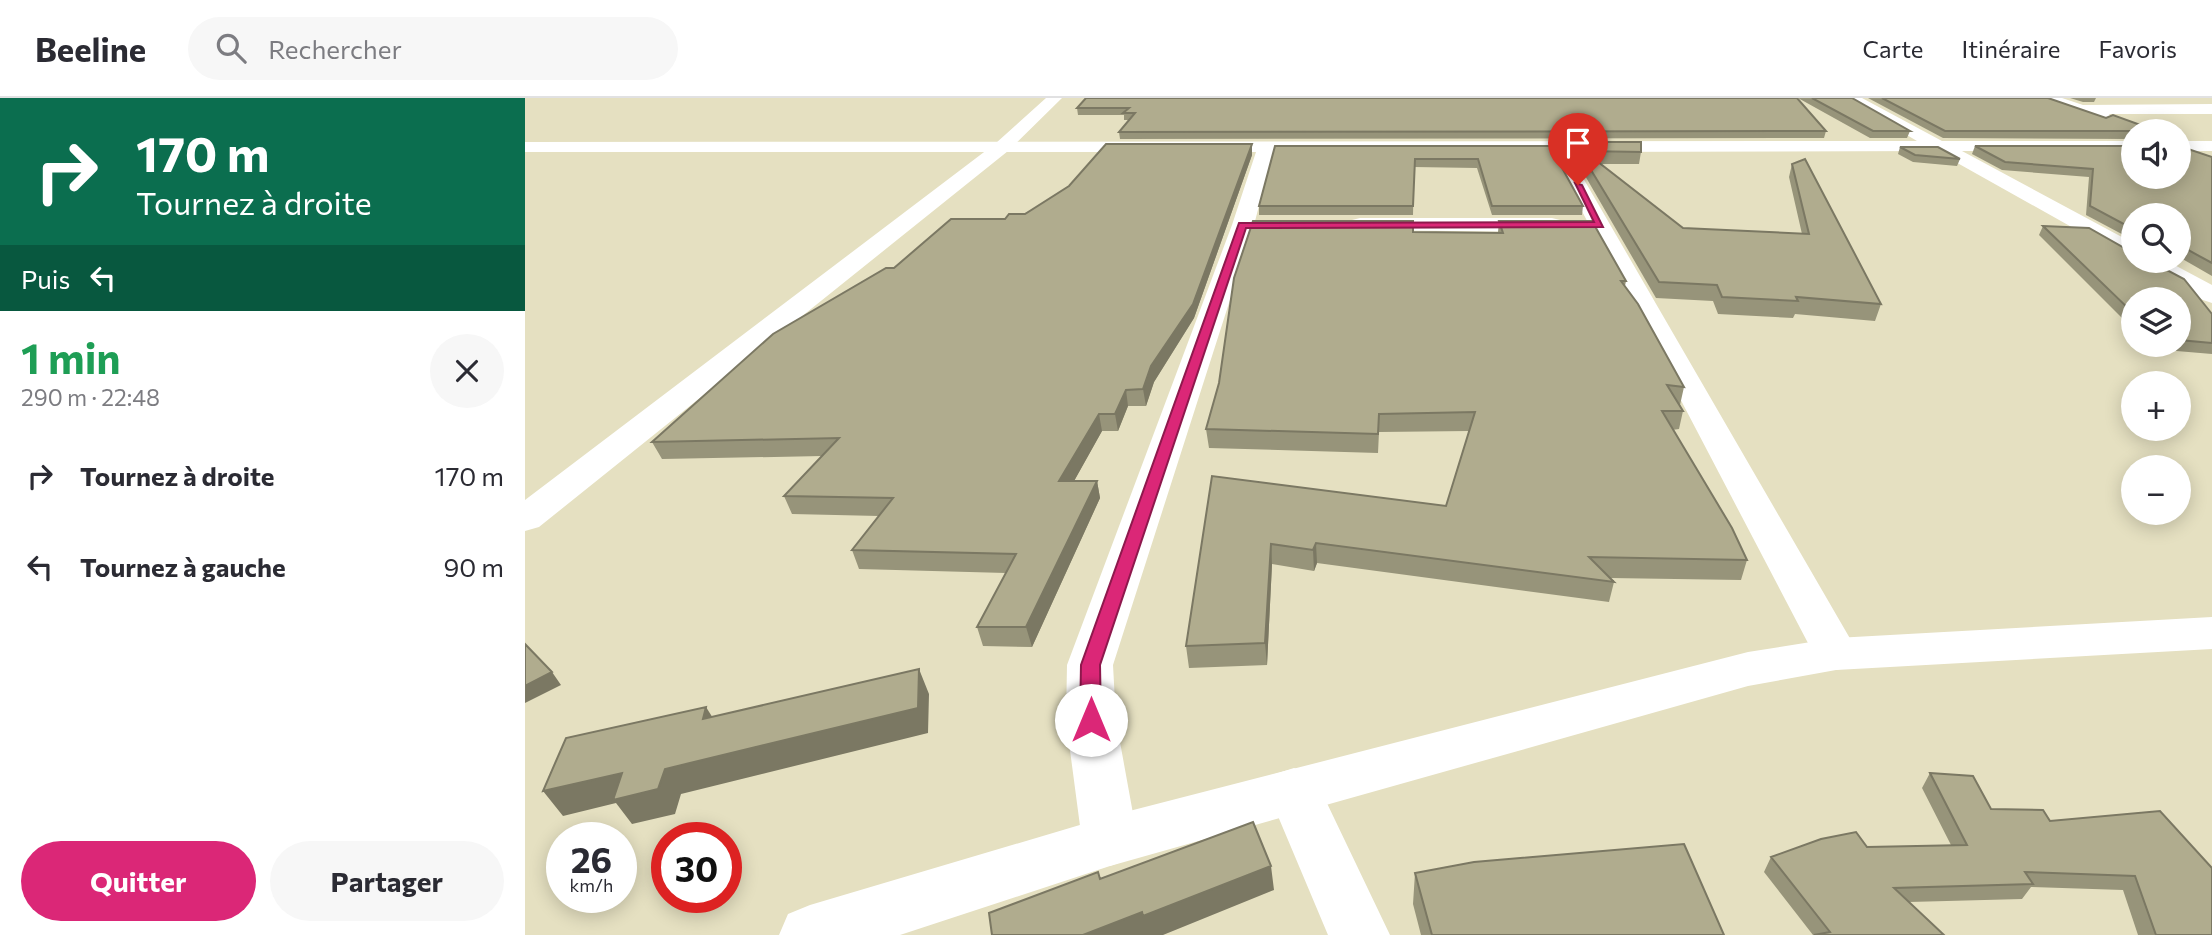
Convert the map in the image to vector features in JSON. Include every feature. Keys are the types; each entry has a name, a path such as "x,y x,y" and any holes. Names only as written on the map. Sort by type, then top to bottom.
{"street":[{"path":"525,519 1002,147 1055,98"},
{"path":"1851,98 2121,245"},
{"path":"2048,98 2121,125"},
{"path":"2081,110 2212,109"},
{"path":"1556,145 1836,654"},
{"path":"525,147 2121,146"},
{"path":"2191,146 2212,146"},
{"path":"1110,841 1091,720 1090,665 1256,225 1266,147"},
{"path":"2191,150 2212,158"},
{"path":"1339,225 1600,225"},
{"path":"2172,273 2212,295"},
{"path":"810,935 1110,841 1748,669 1836,654 2212,633"},
{"path":"1294,790 1359,935"}],"building":[{"path":"1086,98 1797,98 1826,131 1119,132 1135,113 1123,113 1129,108 1077,108"},
{"path":"1812,98 1852,98 1910,131 1873,131"},
{"path":"1882,98 2048,98 2106,118 2113,115 2124,119 2121,119 2121,131 1945,131"},
{"path":"1574,142 1641,142 1641,152 1584,151 1683,228 1809,234 1792,164 1805,159 1881,304 1796,297 1798,301 1722,297 1717,285 1659,282"},
{"path":"1106,144 1252,144 1193,304 1151,366 1143,389 1126,390 1115,414 1099,414 1059,481 1097,481 1026,627 977,627 1016,554 852,550 893,498 784,496 839,438 652,442 773,334 886,268 894,268 951,219 1005,219 1009,214 1025,214 1069,186"},
{"path":"1275,146 1550,146 1583,206 1492,206 1478,159 1415,159 1413,206 1259,206"},
{"path":"1975,146 2121,146 2121,189 2191,189 2191,150 2212,157 2212,263 2191,252 2191,203 2121,203 2121,223 2090,206 2093,169 2005,162"},
{"path":"1900,147 1938,147 1960,159 1915,155"},
{"path":"1253,221 1413,221 1413,232 1503,233 1499,221 1592,221 1626,281 1621,281 1638,304 1684,387 1667,385 1683,411 1662,411 1732,528 1747,560 1589,557 1614,582 1316,543 1313,550 1271,544 1265,643 1186,646 1212,476 1446,506 1475,412 1379,414 1378,434 1206,429 1219,383 1234,278"},
{"path":"2043,226 2089,228 2121,246 2121,273 2173,273 2184,279 2190,287 2121,287 2121,301"},
{"path":"2191,288 2212,314 2212,343 2191,341"},
{"path":"525,644 552,672 525,686"},
{"path":"919,669 918,708 665,769 658,789 613,800 622,773 543,791 566,738 706,707 703,719"},
{"path":"1930,773 1973,776 1991,809 2043,810 2050,821 2160,811 2212,868 2212,935 2156,935 2135,876 2025,872 2033,884 1894,888 1944,935 1814,935 1830,932 1771,857 1821,839 1856,832 1867,847 1967,845"},
{"path":"1253,822 1271,866 1143,916 1142,912 1083,935 992,935 989,913 1098,872 1100,879"},
{"path":"1684,844 1724,935 1432,935 1415,873 1474,862"}],"route":[{"path":"1091,720 1090,665 1243,225 1600,225 1578,185"}]}
